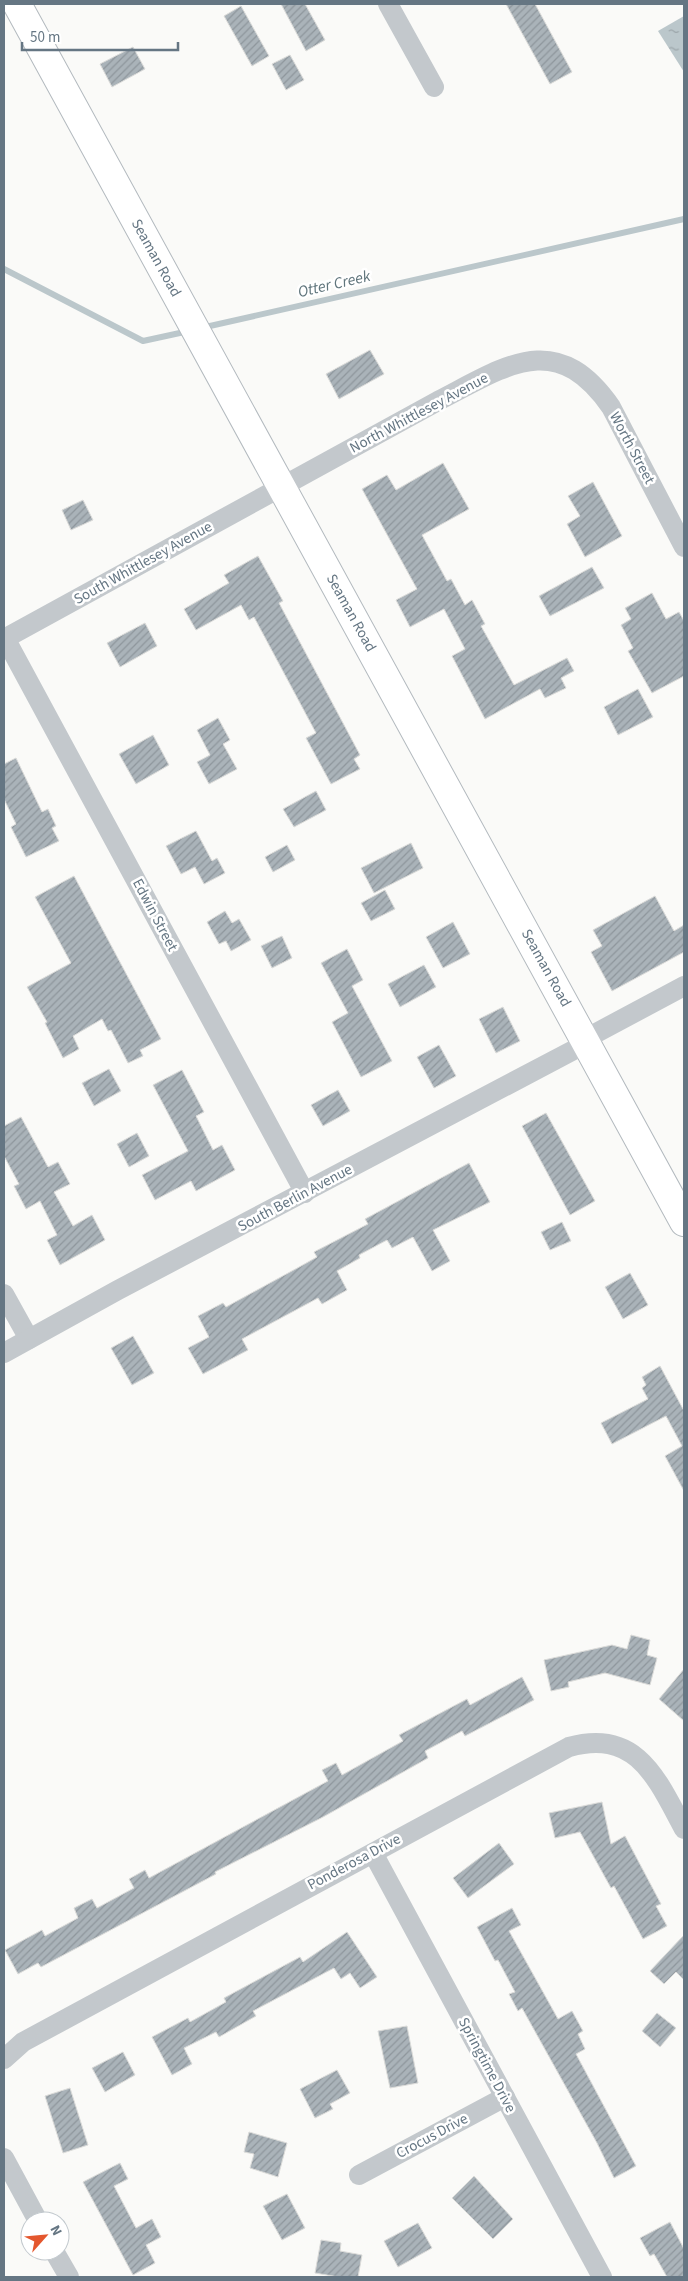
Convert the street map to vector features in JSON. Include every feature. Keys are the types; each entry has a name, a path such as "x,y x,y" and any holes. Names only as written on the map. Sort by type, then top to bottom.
{"street":[{"name":"Seaman Road","path":"17,4 684,1222"},
{"path":"388,4 434,87"},
{"name":"North Whittlesey Avenue","path":"282,487 438,401 501,369 525,361 539,360 562,364"},
{"name":"Worth Street","path":"562,364 592,382 611,407 684,547"},
{"name":"South Whittlesey Avenue","path":"4,638 282,487"},
{"name":"Edwin Street","path":"4,638 305,1192"},
{"name":"South Berlin Avenue","path":"4,1353 586,1041 684,986"},
{"path":"4,1294 28,1339"},
{"name":"Ponderosa Drive","path":"4,2059 23,2042 569,1747 584,1743 609,1743 637,1756 656,1776 684,1829"},
{"name":"Springtime Drive","path":"373,1852 602,2277"},
{"name":"Crocus Drive","path":"359,2175 505,2097"},
{"path":"4,2158 33,2211"},
{"path":"60,2261 69,2277"}],"water":[{"path":"684,16 684,72 658,31"}],"building":[{"path":"281,4 305,4 325,40 306,51"},
{"path":"506,4 535,4 572,72 550,84"},
{"path":"241,6 269,56 252,66 224,16"},
{"path":"133,47 145,69 112,87 100,64"},
{"path":"290,55 304,80 286,90 272,64"},
{"path":"370,350 384,374 339,399 326,374"},
{"path":"443,463 469,509 422,535 447,581 451,579 465,605 472,600 485,624 481,626 514,685 567,658 574,671 561,678 566,688 545,698 540,689 485,719 452,656 465,649 444,609 410,627 396,600 417,589 362,489 387,475 396,490"},
{"path":"593,482 622,536 585,557 567,524 580,516 568,496"},
{"path":"83,500 93,520 71,530 62,510"},
{"path":"258,556 283,601 279,603 360,755 354,759 360,769 331,784 306,738 316,733 254,617 249,620 241,605 196,630 184,609 229,583 224,575"},
{"path":"592,567 604,588 550,616 539,596"},
{"path":"652,593 666,619 679,612 684,621 684,676 652,693 628,651 633,648 621,625 631,619 625,608"},
{"path":"145,623 157,646 120,667 107,643"},
{"path":"638,689 653,717 618,735 604,707"},
{"path":"218,718 230,740 223,744 237,769 209,784 197,762 210,755 197,730"},
{"path":"153,735 169,765 136,784 119,754"},
{"path":"16,758 42,812 48,809 56,826 52,828 59,841 26,857 11,827 16,824 4,799 4,764"},
{"path":"316,791 326,810 294,827 283,809"},
{"path":"196,831 212,861 217,858 225,873 204,884 195,867 181,874 166,846"},
{"path":"411,843 423,868 374,893 361,868"},
{"path":"287,845 295,860 273,872 265,857"},
{"path":"74,876 161,1039 140,1050 143,1056 128,1063 111,1030 108,1031 102,1019 73,1036 79,1049 63,1058 45,1023 47,1022 27,987 71,963 35,897"},
{"path":"385,890 395,909 371,921 361,903"},
{"path":"655,896 674,931 684,925 684,952 612,991 591,952 602,946 593,930"},
{"path":"225,911 232,923 239,919 251,940 231,951 226,941 219,944 207,922"},
{"path":"453,922 470,954 443,968 426,937"},
{"path":"282,936 292,958 272,968 261,946"},
{"path":"347,949 363,980 352,986 392,1061 361,1077 332,1022 348,1013 321,963"},
{"path":"424,965 436,987 400,1007 388,984"},
{"path":"503,1007 520,1041 496,1053 479,1019"},
{"path":"439,1045 456,1076 434,1088 417,1057"},
{"path":"109,1069 121,1091 94,1106 82,1083"},
{"path":"182,1070 204,1112 196,1116 213,1150 222,1145 235,1170 196,1191 191,1181 155,1200 142,1175 188,1151 153,1085"},
{"path":"338,1090 350,1111 323,1126 311,1105"},
{"path":"546,1113 595,1201 570,1215 522,1126"},
{"path":"21,1117 48,1167 58,1162 70,1184 54,1192 73,1226 92,1215 105,1240 60,1265 47,1240 57,1235 40,1201 26,1209 14,1186 19,1184 4,1156 4,1126"},
{"path":"137,1133 149,1156 129,1167 117,1144"},
{"path":"469,1163 490,1202 433,1230 450,1261 432,1271 413,1237 392,1248 387,1240 359,1255 360,1258 337,1271 347,1290 322,1304 318,1298 242,1339 248,1350 203,1374 188,1348 209,1337 198,1316 223,1303 226,1307 317,1257 314,1252 368,1224 365,1219"},
{"path":"562,1222 571,1241 550,1250 541,1232"},
{"path":"630,1273 648,1305 623,1319 605,1287"},
{"path":"133,1336 154,1373 132,1385 111,1348"},
{"path":"660,1366 684,1411 684,1491 665,1456 682,1446 666,1416 612,1444 601,1423 648,1399 642,1388 646,1385 642,1377"},
{"path":"631,1635 650,1640 647,1655 657,1658 650,1685 605,1673 568,1682 569,1687 551,1691 544,1660 612,1645 627,1649"},
{"path":"684,1669 684,1721 659,1699"},
{"path":"522,1677 534,1700 465,1736 462,1731 425,1751 428,1758 323,1817 215,1872 216,1874 41,1967 38,1963 18,1974 5,1950 42,1930 45,1936 78,1918 74,1908 92,1899 97,1908 134,1888 129,1879 145,1870 149,1878 328,1781 322,1770 336,1763 342,1775 403,1741 399,1735 467,1699 470,1705"},
{"path":"602,1802 611,1844 625,1836 661,1904 656,1906 667,1926 643,1939 614,1886 611,1888 580,1832 555,1838 549,1813"},
{"path":"499,1843 514,1864 468,1898 453,1878"},
{"path":"512,1908 521,1925 509,1931 558,2019 572,2011 583,2031 578,2034 585,2049 576,2054 636,2166 614,2178 597,2143 522,2008 518,2011 509,1994 515,1992 498,1960 495,1961 477,1927"},
{"path":"347,1932 377,1977 360,1988 350,1973 341,1979 334,1968 253,2011 256,2016 219,2037 216,2032 184,2048 192,2064 172,2075 152,2037 188,2018 190,2022 226,2002 224,1998 300,1957 303,1962"},
{"path":"684,1935 684,1980 676,1972 664,1984 650,1971"},
{"path":"657,2013 676,2028 660,2047 642,2031"},
{"path":"407,2026 418,2083 390,2088 378,2031"},
{"path":"123,2052 135,2075 105,2092 92,2068"},
{"path":"337,2070 350,2093 330,2104 333,2109 315,2118 300,2089"},
{"path":"70,2088 88,2145 63,2153 45,2096"},
{"path":"249,2132 287,2143 278,2177 250,2168 254,2154 244,2152"},
{"path":"120,2163 128,2179 114,2186 136,2228 152,2219 161,2237 146,2245 155,2263 133,2275 83,2182"},
{"path":"474,2176 513,2219 493,2239 452,2198"},
{"path":"287,2194 305,2228 282,2240 263,2206"},
{"path":"670,2222 684,2249 684,2277 667,2277 654,2254 650,2256 640,2238"},
{"path":"418,2223 432,2248 398,2267 384,2241"},
{"path":"321,2240 341,2243 340,2251 362,2255 358,2277 339,2277 315,2273"}],"waterway":[{"name":"Otter Creek","path":"201,328 684,219"},
{"name":"Otter Creek","path":"4,269 143,341 189,331"}]}
